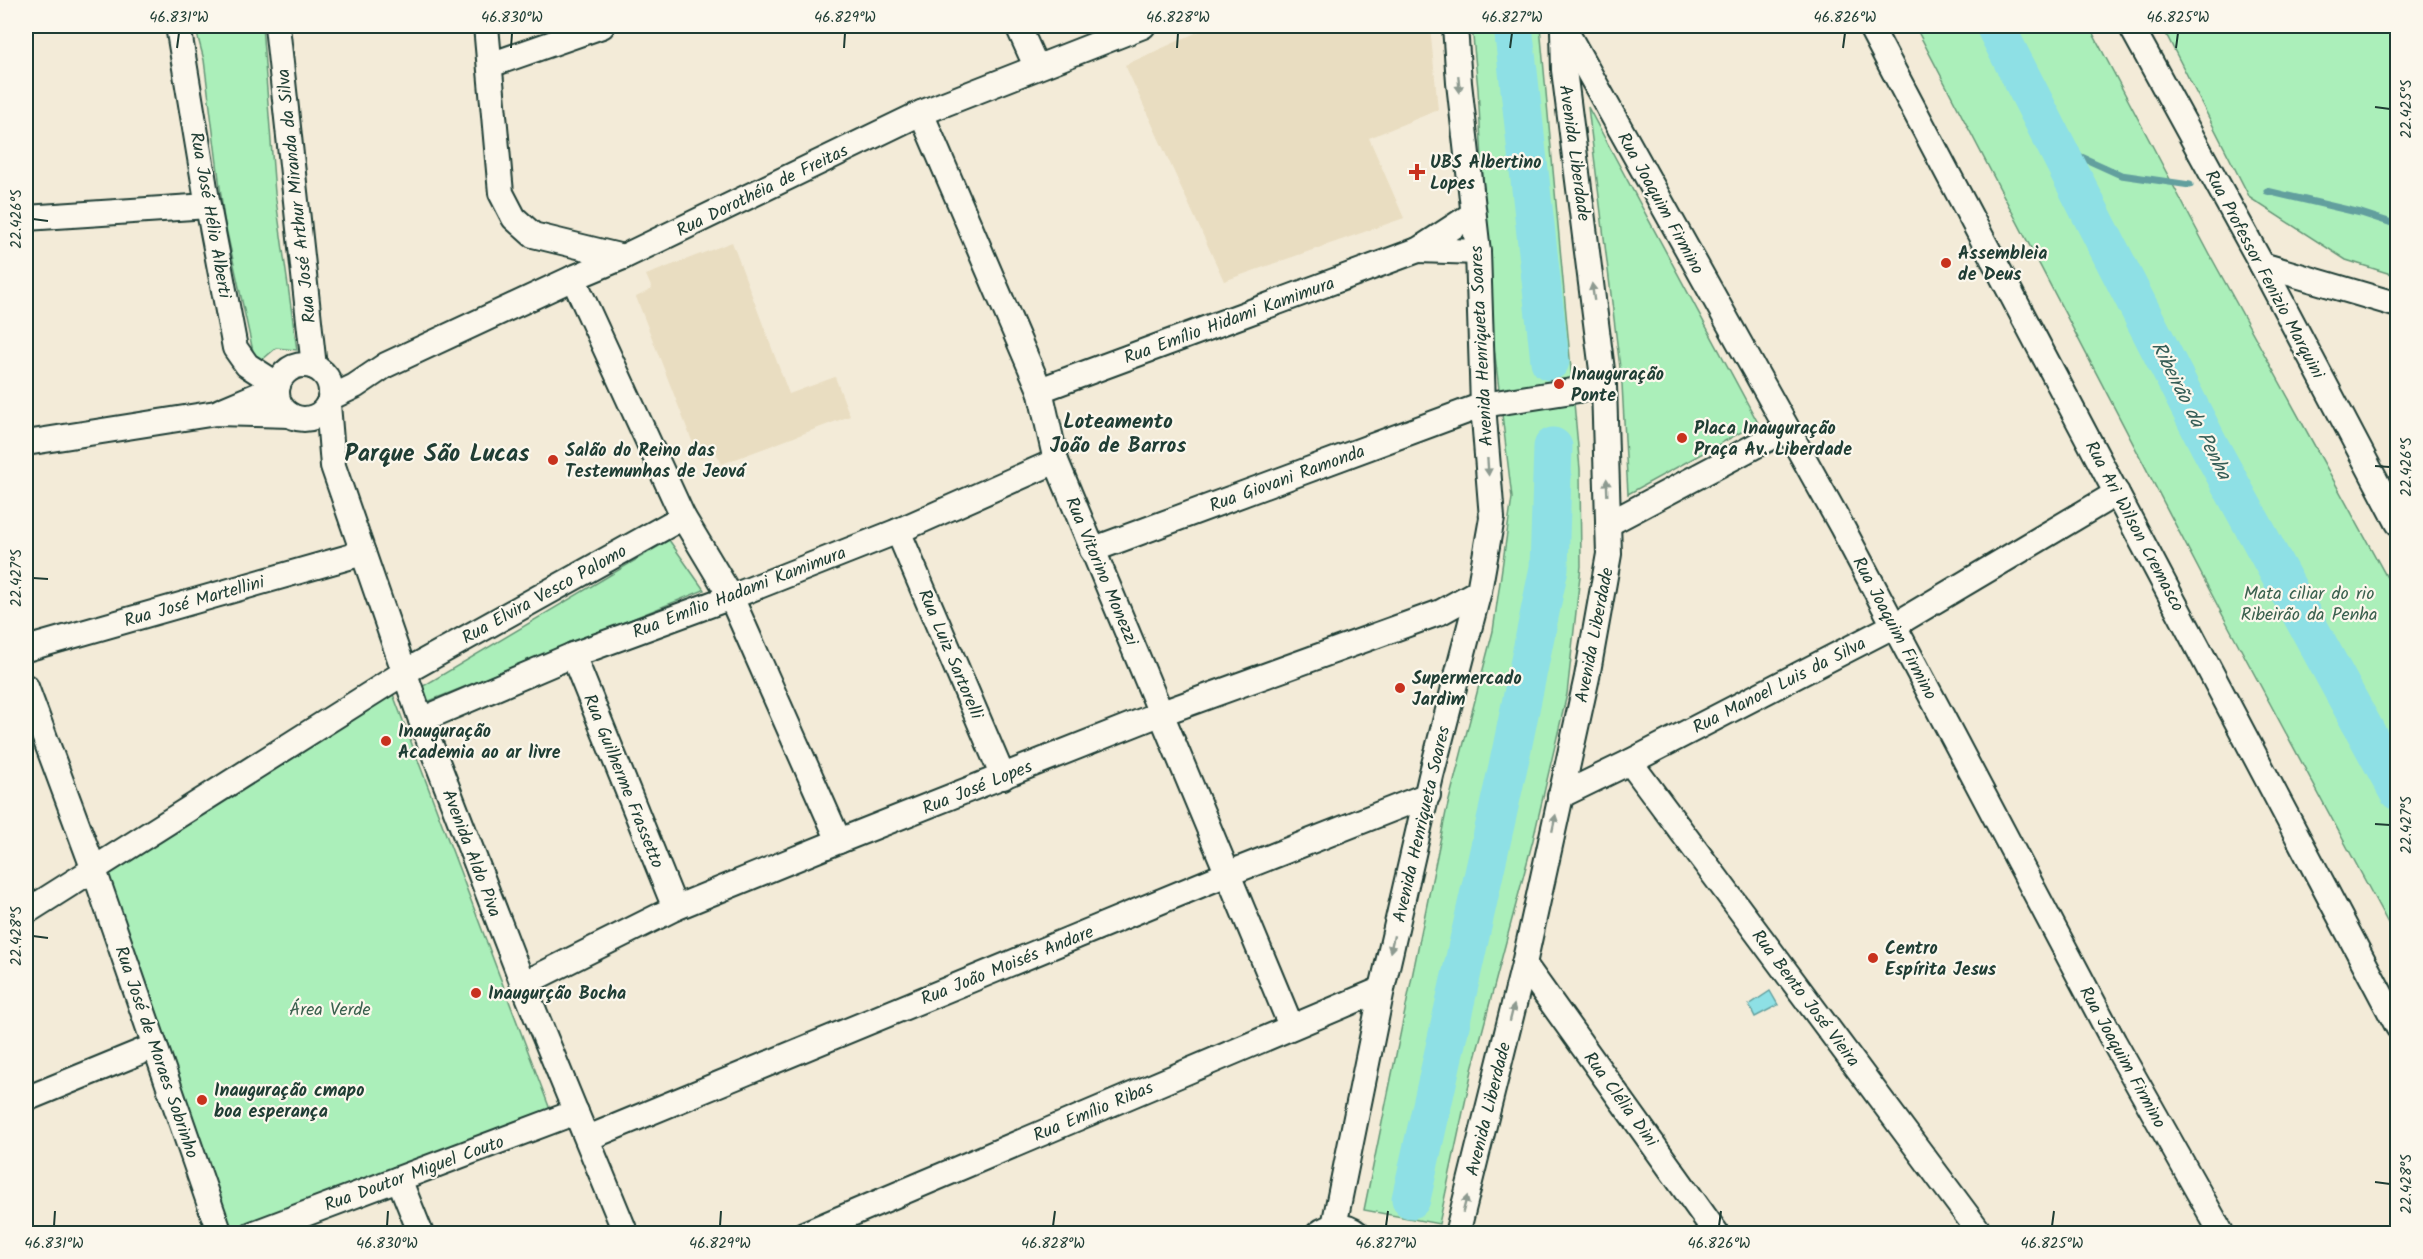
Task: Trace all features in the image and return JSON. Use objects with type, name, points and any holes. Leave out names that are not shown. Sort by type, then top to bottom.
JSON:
[{"type":"street","name":"Rua José Hélio Alberti","points":[[178,26],[208,206],[235,348],[247,365],[278,386]]},
{"type":"street","name":"Rua José Arthur Miranda da Silva","points":[[277,26],[324,386]]},
{"type":"street","points":[[486,26],[501,193],[514,218],[533,235],[623,257]]},
{"type":"street","points":[[490,65],[602,26]]},
{"type":"street","points":[[1018,26],[1036,66]]},
{"type":"street","name":"Rua Dorothéia de Freitas","points":[[324,386],[356,386],[386,365],[623,257],[921,114],[1036,66],[1143,26]]},
{"type":"street","name":"Avenida Henriqueta Soares","points":[[1326,1230],[1428,795],[1479,591],[1491,518],[1483,405],[1478,252],[1455,26]]},
{"type":"street","name":"Avenida Liberdade","points":[[1457,1233],[1524,964],[1587,677],[1609,554],[1604,386],[1564,70],[1562,26]]},
{"type":"street","name":"Rua Joaquim Firmino","points":[[1562,26],[1842,527],[2114,1042],[2222,1233]]},
{"type":"street","name":"Rua Ari Wilson Cremasco","points":[[1870,26],[2397,1028]]},
{"type":"street","name":"Rua Professor Fenizio Marquini","points":[[2131,26],[2262,265],[2397,524]]},
{"type":"street","name":"Rua Vitorino Monezzi","points":[[921,114],[1040,390],[1056,461],[1290,1026]]},
{"type":"street","points":[[26,218],[208,206]]},
{"type":"street","name":"Rua Emílio Hidami Kamimura","points":[[1040,390],[1418,250],[1473,214]]},
{"type":"street","name":"Rua Emílio Hidami Kamimura","points":[[1418,250],[1478,252]]},
{"type":"street","points":[[2262,265],[2397,305]]},
{"type":"street","points":[[573,278],[683,517],[731,597],[839,841]]},
{"type":"street","points":[[26,443],[216,413],[294,417],[316,416],[324,386],[296,366],[287,371],[278,386],[279,403],[294,417]]},
{"type":"street","points":[[216,413],[278,386]]},
{"type":"street","name":"Avenida Aldo Piva","points":[[324,386],[333,466],[421,720],[523,984],[626,1233]]},
{"type":"street","name":"Rua Giovani Ramonda","points":[[1092,550],[1483,405],[1604,386]]},
{"type":"street","name":"Avenida Aldo Piva","points":[[294,417],[333,466]]},
{"type":"street","points":[[1608,524],[1787,429]]},
{"type":"street","name":"Rua Emílio Hadami Kamimura","points":[[421,720],[573,655],[731,597],[898,531],[1056,461]]},
{"type":"street","name":"Rua Manoel Luis da Silva","points":[[1560,796],[1893,626],[2117,493]]},
{"type":"street","name":"Rua Elvira Vesco Palomo","points":[[26,912],[405,672],[683,517]]},
{"type":"street","name":"Rua Luiz Sartorelli","points":[[898,531],[1003,777]]},
{"type":"street","name":"Rua José Martellini","points":[[26,649],[363,553]]},
{"type":"street","name":"Rua José Lopes","points":[[523,984],[675,908],[1162,713],[1441,612],[1479,591]]},
{"type":"street","points":[[1441,612],[1469,630]]},
{"type":"street","name":"Rua Guilherme Frassetto","points":[[573,655],[675,908]]},
{"type":"street","name":"Rua José de Moraes Sobrinho","points":[[26,687],[94,870],[220,1233]]},
{"type":"street","name":"Rua Bento José Vieira","points":[[1630,762],[1981,1233]]},
{"type":"street","name":"Rua João Moisés Andare","points":[[588,1138],[1227,874],[1428,795]]},
{"type":"street","name":"Rua Clélia Dini","points":[[1524,964],[1718,1233]]},
{"type":"street","name":"Rua Emílio Ribas","points":[[804,1233],[1382,989]]},
{"type":"street","points":[[26,1099],[155,1046]]},
{"type":"street","name":"Rua Doutor Miguel Couto","points":[[252,1233],[576,1113]]},
{"type":"street","points":[[399,1179],[421,1233]]},
{"type":"street","points":[[1326,1230],[1344,1227],[1358,1233]]},
{"type":"shaded area","points":[[1211,26],[1430,26],[1438,110],[1369,138],[1404,218],[1224,281],[1125,65]]},
{"type":"shaded area","points":[[732,242],[789,394],[835,377],[850,416],[722,464],[716,453],[699,459],[636,297],[652,289],[646,275]]},
{"type":"green space","points":[[195,26],[262,26],[275,193],[297,350],[276,348],[256,365],[224,219],[204,60]]},
{"type":"green space","points":[[1472,26],[1540,26],[1580,469],[1581,566],[1567,694],[1533,840],[1472,1070],[1439,1224],[1364,1210],[1446,812],[1493,631],[1512,498],[1491,322],[1478,89]]},
{"type":"green space","name":"Mata ciliar do rio Ribeirão da Penha","points":[[1915,26],[2089,26],[2210,255],[2397,596],[2397,940],[2222,614]]},
{"type":"green space","points":[[2162,26],[2397,26],[2397,276],[2346,260],[2250,198]]},
{"type":"green space","points":[[1588,107],[1758,423],[1628,494],[1622,384]]},
{"type":"green space","points":[[669,540],[704,590],[422,704],[415,691]]},
{"type":"green space","name":"Área Verde","points":[[388,681],[551,1112],[227,1233],[104,874]]},
{"type":"water","points":[[1770,991],[1778,1005],[1755,1017],[1749,1005]]},
{"type":"waterway","points":[[1513,26],[1550,361]]},
{"type":"waterway","name":"Ribeirão da Penha","points":[[1995,26],[2209,445],[2398,791]]},
{"type":"waterway","points":[[2057,146],[2121,175],[2190,185]]},
{"type":"waterway","points":[[2267,191],[2361,213],[2398,225]]},
{"type":"waterway","points":[[1411,1199],[1511,753],[1549,568],[1553,447]]},
{"type":"place","name":"UBS Albertino Lopes","points":[[1417,172]]},
{"type":"place","name":"Assembleia de Deus","points":[[1946,263]]},
{"type":"place","name":"Inauguração Ponte","points":[[1559,384]]},
{"type":"place","name":"Placa Inauguração Praça Av. Liberdade","points":[[1682,438]]},
{"type":"place","name":"Salão do Reino das Testemunhas de Jeová","points":[[553,460]]},
{"type":"place","name":"Supermercado Jardim","points":[[1400,688]]},
{"type":"place","name":"Inauguração Academia ao ar livre","points":[[386,741]]},
{"type":"place","name":"Centro Espírita Jesus","points":[[1873,958]]},
{"type":"place","name":"Inaugurção Bocha","points":[[476,993]]},
{"type":"place","name":"Inauguração cmapo boa esperança","points":[[202,1100]]},
{"type":"district","name":"Loteamento João de Barros","points":[[1118,433]]},
{"type":"district","name":"Parque São Lucas","points":[[437,453]]}]
